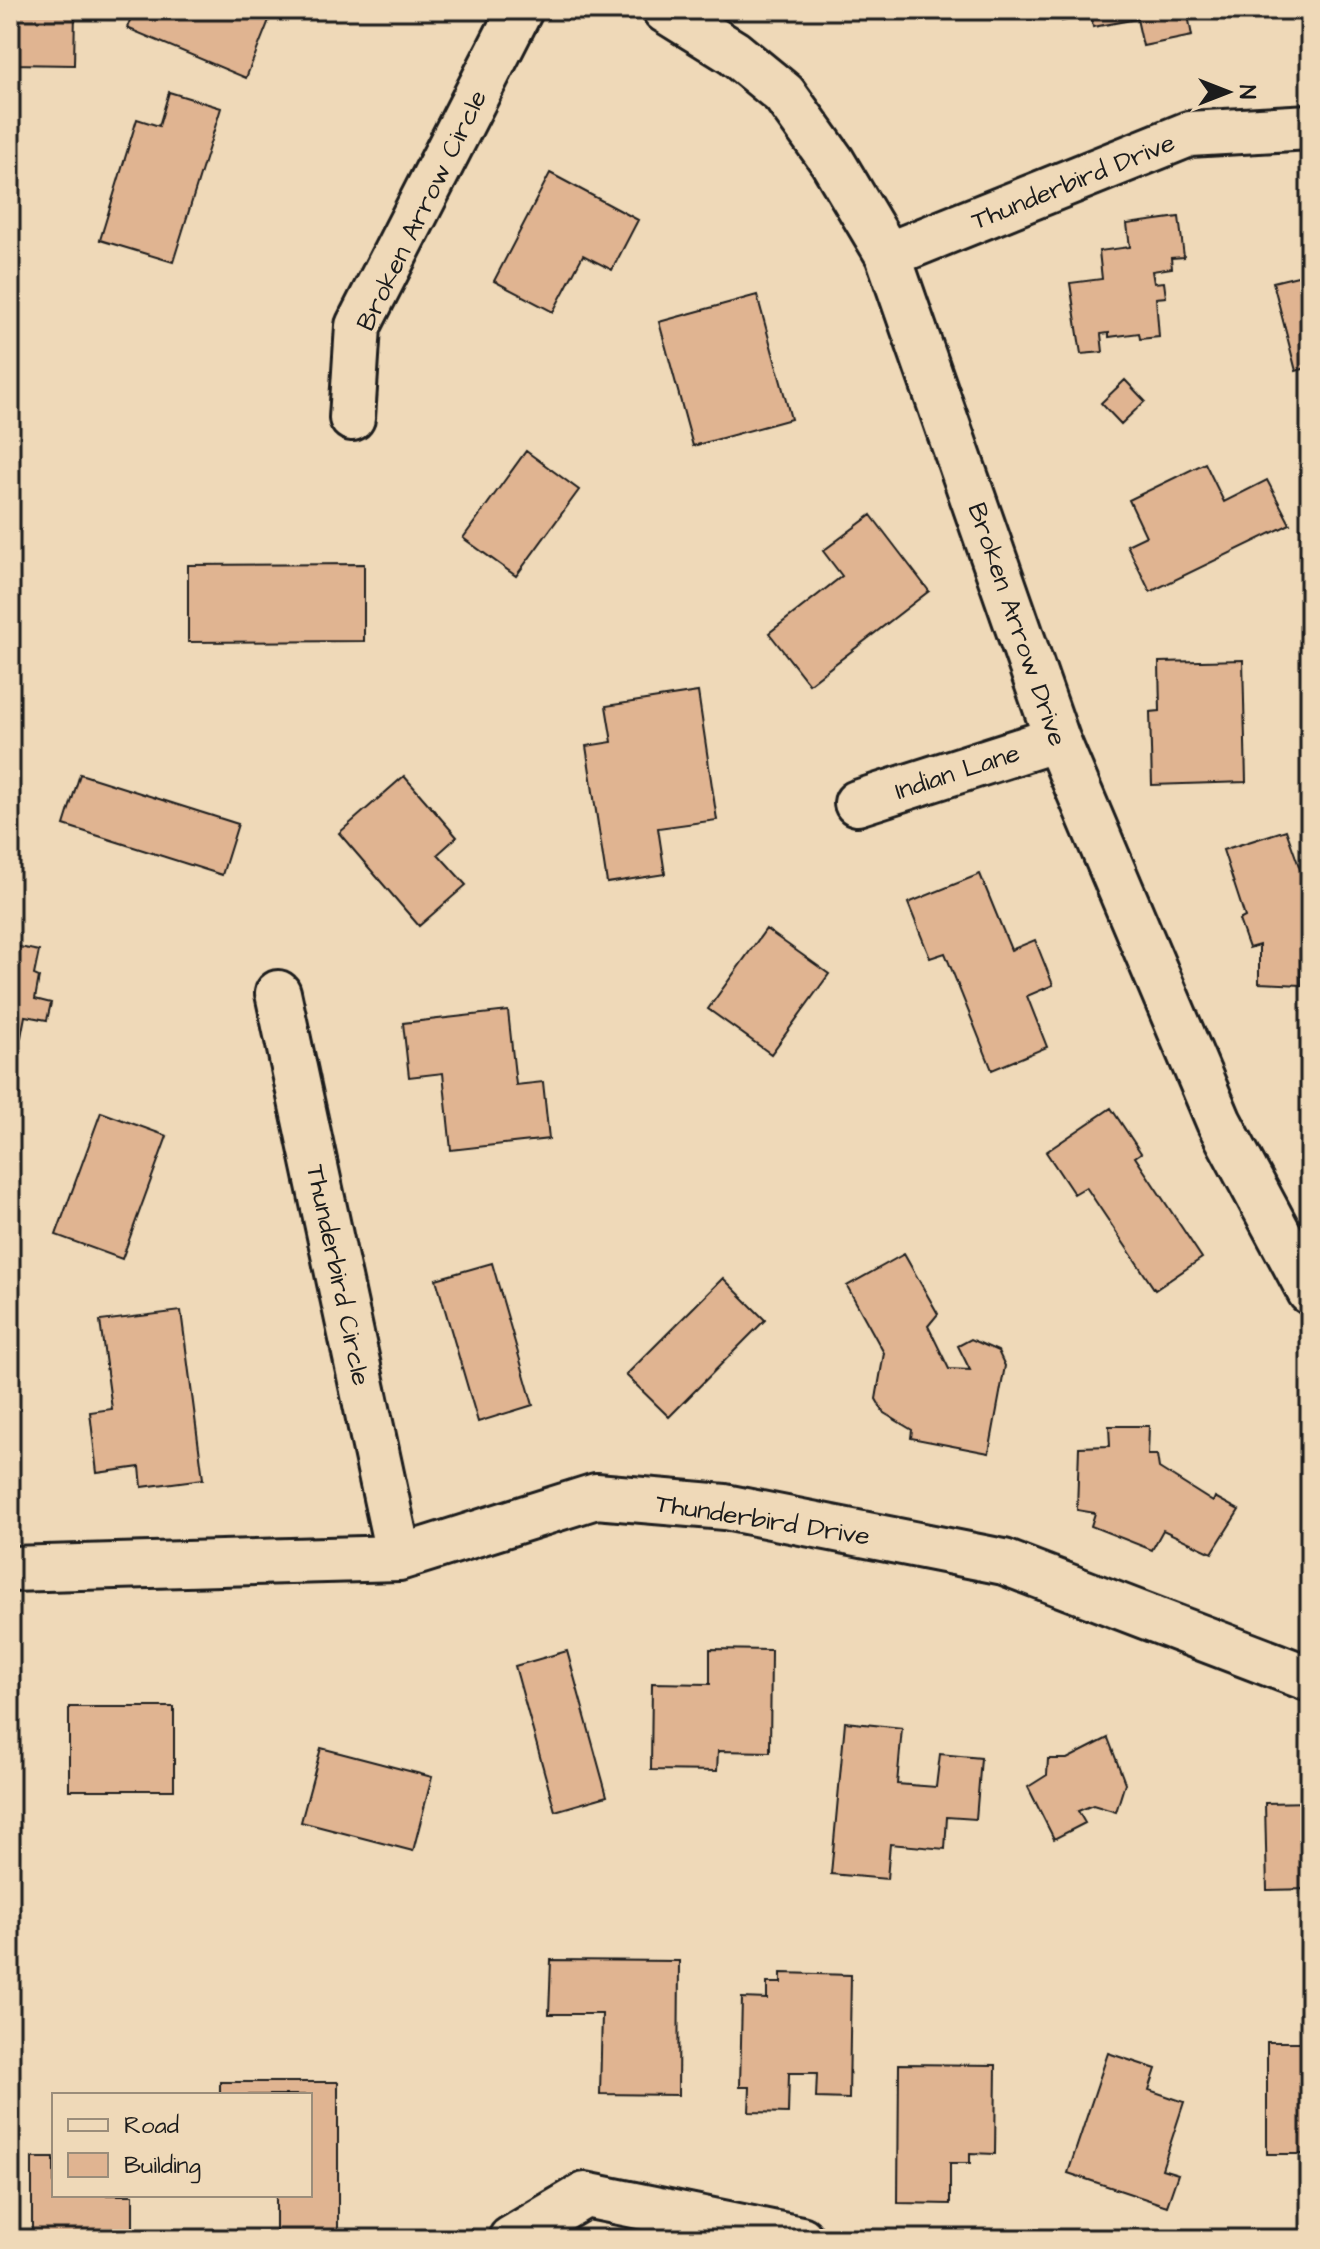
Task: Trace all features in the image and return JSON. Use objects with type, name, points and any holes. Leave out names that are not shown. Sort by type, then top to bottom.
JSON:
[{"type":"street","name":"Broken Arrow Circle","points":[[352,418],[358,326],[520,10]]},
{"type":"street","name":"Broken Arrow Drive","points":[[665,10],[734,53],[784,94],[832,161],[888,255],[1057,739],[1219,1122],[1310,1292]]},
{"type":"street","name":"Thunderbird Drive","points":[[888,255],[1189,134],[1310,127]]},
{"type":"street","name":"Indian Lane","points":[[857,803],[1057,739]]},
{"type":"street","name":"Thunderbird Circle","points":[[278,993],[399,1558]]},
{"type":"street","name":"Thunderbird Drive","points":[[10,1569],[399,1558],[596,1496],[725,1507],[1004,1562],[1310,1679]]},
{"type":"street","points":[[511,2239],[585,2195],[801,2239]]},
{"type":"building","points":[[10,10],[75,10],[74,65],[10,64]]},
{"type":"building","points":[[134,10],[182,10],[190,13],[192,10],[273,10],[246,78],[127,28]]},
{"type":"building","points":[[1060,10],[1187,10],[1192,36],[1143,46],[1137,19],[1093,27],[1091,15],[1062,21]]},
{"type":"building","points":[[169,92],[221,108],[173,262],[100,240],[137,119],[159,126]]},
{"type":"building","points":[[550,173],[638,220],[612,270],[583,255],[553,312],[494,281]]},
{"type":"building","points":[[1179,217],[1184,257],[1171,258],[1172,268],[1152,271],[1154,283],[1164,282],[1166,297],[1156,298],[1159,337],[1140,339],[1139,333],[1109,337],[1109,333],[1101,334],[1103,352],[1081,354],[1070,283],[1102,279],[1099,251],[1130,247],[1127,224]]},
{"type":"building","points":[[1310,273],[1310,367],[1296,371],[1273,282]]},
{"type":"building","points":[[757,295],[791,419],[693,446],[659,322]]},
{"type":"building","points":[[1125,380],[1145,401],[1121,424],[1101,403]]},
{"type":"building","points":[[526,451],[579,490],[516,576],[463,538]]},
{"type":"building","points":[[1205,463],[1224,502],[1267,480],[1290,524],[1150,592],[1127,545],[1146,536],[1129,500]]},
{"type":"building","points":[[871,515],[929,591],[809,684],[769,633],[842,576],[823,551]]},
{"type":"building","points":[[364,564],[364,641],[188,642],[188,565]]},
{"type":"building","points":[[1243,660],[1246,782],[1152,785],[1150,712],[1160,711],[1159,662]]},
{"type":"building","points":[[698,692],[717,820],[658,828],[665,874],[607,883],[586,746],[612,742],[606,706]]},
{"type":"building","points":[[80,774],[238,824],[222,875],[64,825]]},
{"type":"building","points":[[404,776],[457,837],[438,854],[466,885],[419,926],[339,833]]},
{"type":"building","points":[[1286,830],[1310,897],[1310,907],[1301,910],[1306,933],[1300,934],[1301,985],[1259,983],[1259,945],[1249,948],[1239,920],[1245,917],[1223,850]]},
{"type":"building","points":[[980,874],[1011,950],[1035,940],[1053,985],[1027,996],[1047,1047],[992,1070],[945,953],[930,958],[908,903]]},
{"type":"building","points":[[766,929],[829,974],[771,1054],[708,1009]]},
{"type":"building","points":[[10,945],[39,951],[34,975],[39,977],[35,999],[51,1003],[47,1020],[25,1016],[21,1037],[10,1035]]},
{"type":"building","points":[[508,1011],[516,1085],[543,1082],[549,1139],[451,1150],[443,1073],[409,1077],[403,1023]]},
{"type":"building","points":[[1111,1108],[1141,1153],[1135,1157],[1202,1258],[1155,1290],[1086,1187],[1074,1194],[1046,1152]]},
{"type":"building","points":[[101,1112],[167,1136],[122,1259],[56,1235]]},
{"type":"building","points":[[904,1254],[938,1314],[928,1326],[949,1369],[970,1370],[958,1346],[971,1339],[998,1351],[1005,1366],[989,1453],[911,1438],[912,1430],[884,1413],[876,1399],[884,1353],[847,1286]]},
{"type":"building","points":[[492,1263],[533,1405],[478,1422],[436,1279]]},
{"type":"building","points":[[723,1278],[765,1320],[669,1417],[626,1375]]},
{"type":"building","points":[[181,1311],[203,1479],[142,1487],[140,1467],[97,1473],[90,1412],[112,1409],[100,1321]]},
{"type":"building","points":[[1109,1426],[1149,1426],[1148,1455],[1157,1455],[1159,1468],[1213,1502],[1215,1497],[1239,1510],[1212,1553],[1163,1530],[1152,1550],[1091,1526],[1095,1513],[1077,1510],[1079,1447],[1110,1446]]},
{"type":"building","points":[[710,1649],[771,1650],[770,1752],[718,1751],[717,1771],[651,1770],[652,1683],[710,1684]]},
{"type":"building","points":[[567,1651],[607,1796],[555,1811],[515,1666]]},
{"type":"building","points":[[69,1707],[174,1707],[174,1790],[69,1790]]},
{"type":"building","points":[[845,1722],[902,1728],[897,1784],[936,1787],[940,1754],[981,1758],[976,1819],[947,1817],[945,1849],[890,1844],[887,1879],[831,1874]]},
{"type":"building","points":[[1108,1738],[1125,1783],[1116,1812],[1093,1805],[1078,1811],[1085,1823],[1054,1839],[1028,1787],[1047,1775],[1048,1759],[1067,1759]]},
{"type":"building","points":[[321,1748],[432,1777],[413,1851],[301,1822]]},
{"type":"building","points":[[1310,1802],[1310,1889],[1267,1890],[1265,1803]]},
{"type":"building","points":[[551,1960],[679,1961],[678,2095],[600,2094],[602,2014],[549,2014]]},
{"type":"building","points":[[781,1973],[851,1975],[849,2099],[816,2098],[817,2073],[789,2073],[788,2113],[749,2112],[750,2087],[740,2087],[742,1998],[767,1999],[767,1983],[781,1983]]},
{"type":"building","points":[[1267,2042],[1310,2042],[1310,2154],[1267,2154]]},
{"type":"building","points":[[1108,2053],[1156,2069],[1149,2090],[1184,2102],[1162,2169],[1178,2174],[1167,2206],[1068,2173]]},
{"type":"building","points":[[899,2064],[996,2065],[995,2154],[970,2153],[970,2163],[950,2163],[950,2204],[898,2203]]},
{"type":"building","points":[[220,2082],[338,2082],[338,2239],[276,2239],[276,2197],[312,2197],[312,2093],[220,2093]]},
{"type":"building","points":[[32,2158],[52,2158],[52,2197],[133,2197],[133,2237],[32,2237]]}]
